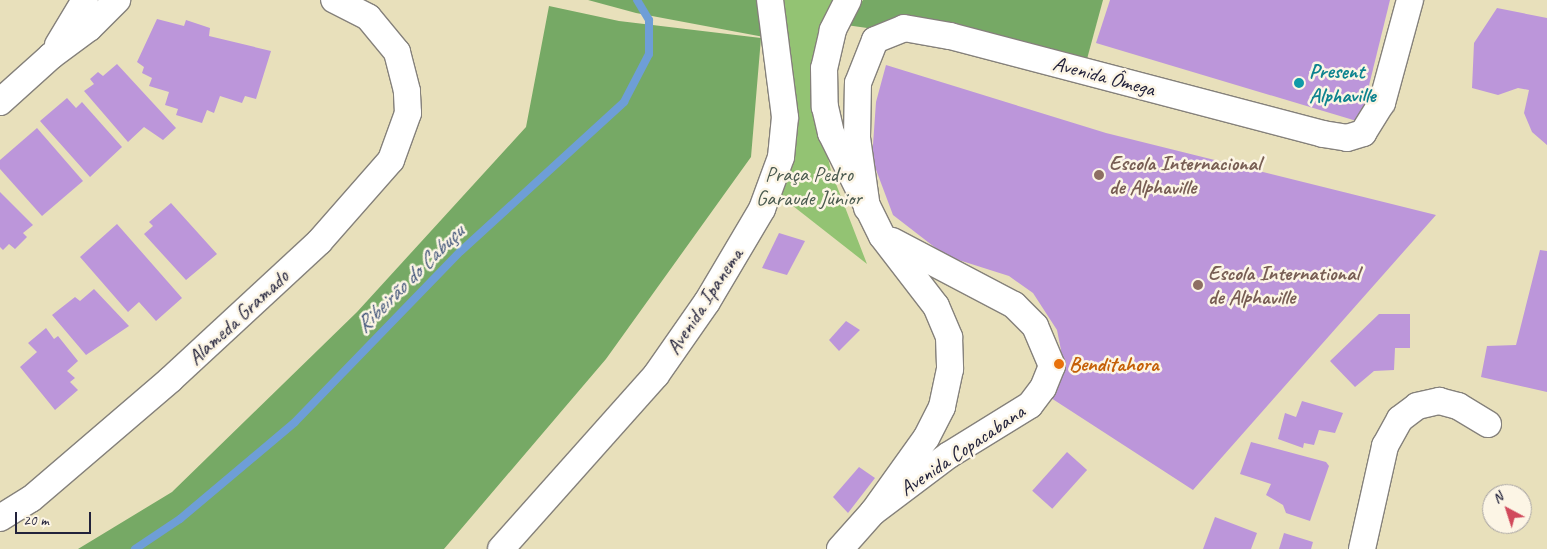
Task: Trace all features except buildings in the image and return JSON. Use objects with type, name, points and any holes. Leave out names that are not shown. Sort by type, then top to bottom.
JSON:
[{"type":"street","points":[[51,56],[85,0]]},
{"type":"street","points":[[0,102],[51,56],[89,28],[117,0]]},
{"type":"street","name":"Alameda Gramado","points":[[0,518],[31,499],[120,424],[319,242],[365,193],[391,160],[402,134],[408,113],[402,71],[397,52],[383,32],[368,17],[334,0]]},
{"type":"street","name":"Avenida Ipanema","points":[[501,549],[656,375],[707,302],[762,209],[781,157],[785,117],[770,0]]},
{"type":"street","name":"Avenida Copacabana","points":[[840,549],[873,512],[926,438],[942,406],[950,368],[949,337],[936,306],[882,236],[831,133],[825,107],[824,68],[833,30],[848,0]]},
{"type":"street","name":"Avenida Ômega","points":[[867,208],[857,138],[858,83],[875,40],[904,28],[950,36],[1322,134],[1347,138],[1363,132],[1382,103],[1410,0]]},
{"type":"street","name":"Avenida Copacabana","points":[[873,512],[949,455],[1030,405],[1043,388],[1052,366],[1035,326],[1014,305],[882,236]]},
{"type":"street","points":[[1362,549],[1385,446],[1400,419],[1417,406],[1439,401],[1458,406],[1488,424]]},
{"type":"green space","points":[[588,0],[763,0],[769,38],[636,13]]},
{"type":"green space","name":"Praça Pedro Garaude Júnior","points":[[784,0],[841,0],[821,127],[831,171],[867,264],[779,195],[797,115]]},
{"type":"green space","points":[[863,0],[1103,0],[1087,59],[846,25]]},
{"type":"green space","points":[[549,6],[619,21],[761,38],[751,157],[606,359],[444,549],[78,549],[172,492],[357,312],[526,127]]},
{"type":"waterway","name":"Ribeirão do Cabuçu","points":[[135,549],[180,519],[295,422],[461,251],[624,102],[649,54],[649,20],[637,0]]},
{"type":"place","name":"Present Alphaville","points":[[1299,83]]},
{"type":"place","name":"Escola Internacional de Alphaville","points":[[1099,175]]},
{"type":"place","name":"Escola International de Alphaville","points":[[1198,285]]},
{"type":"place","name":"Benditahora","points":[[1059,364]]}]
